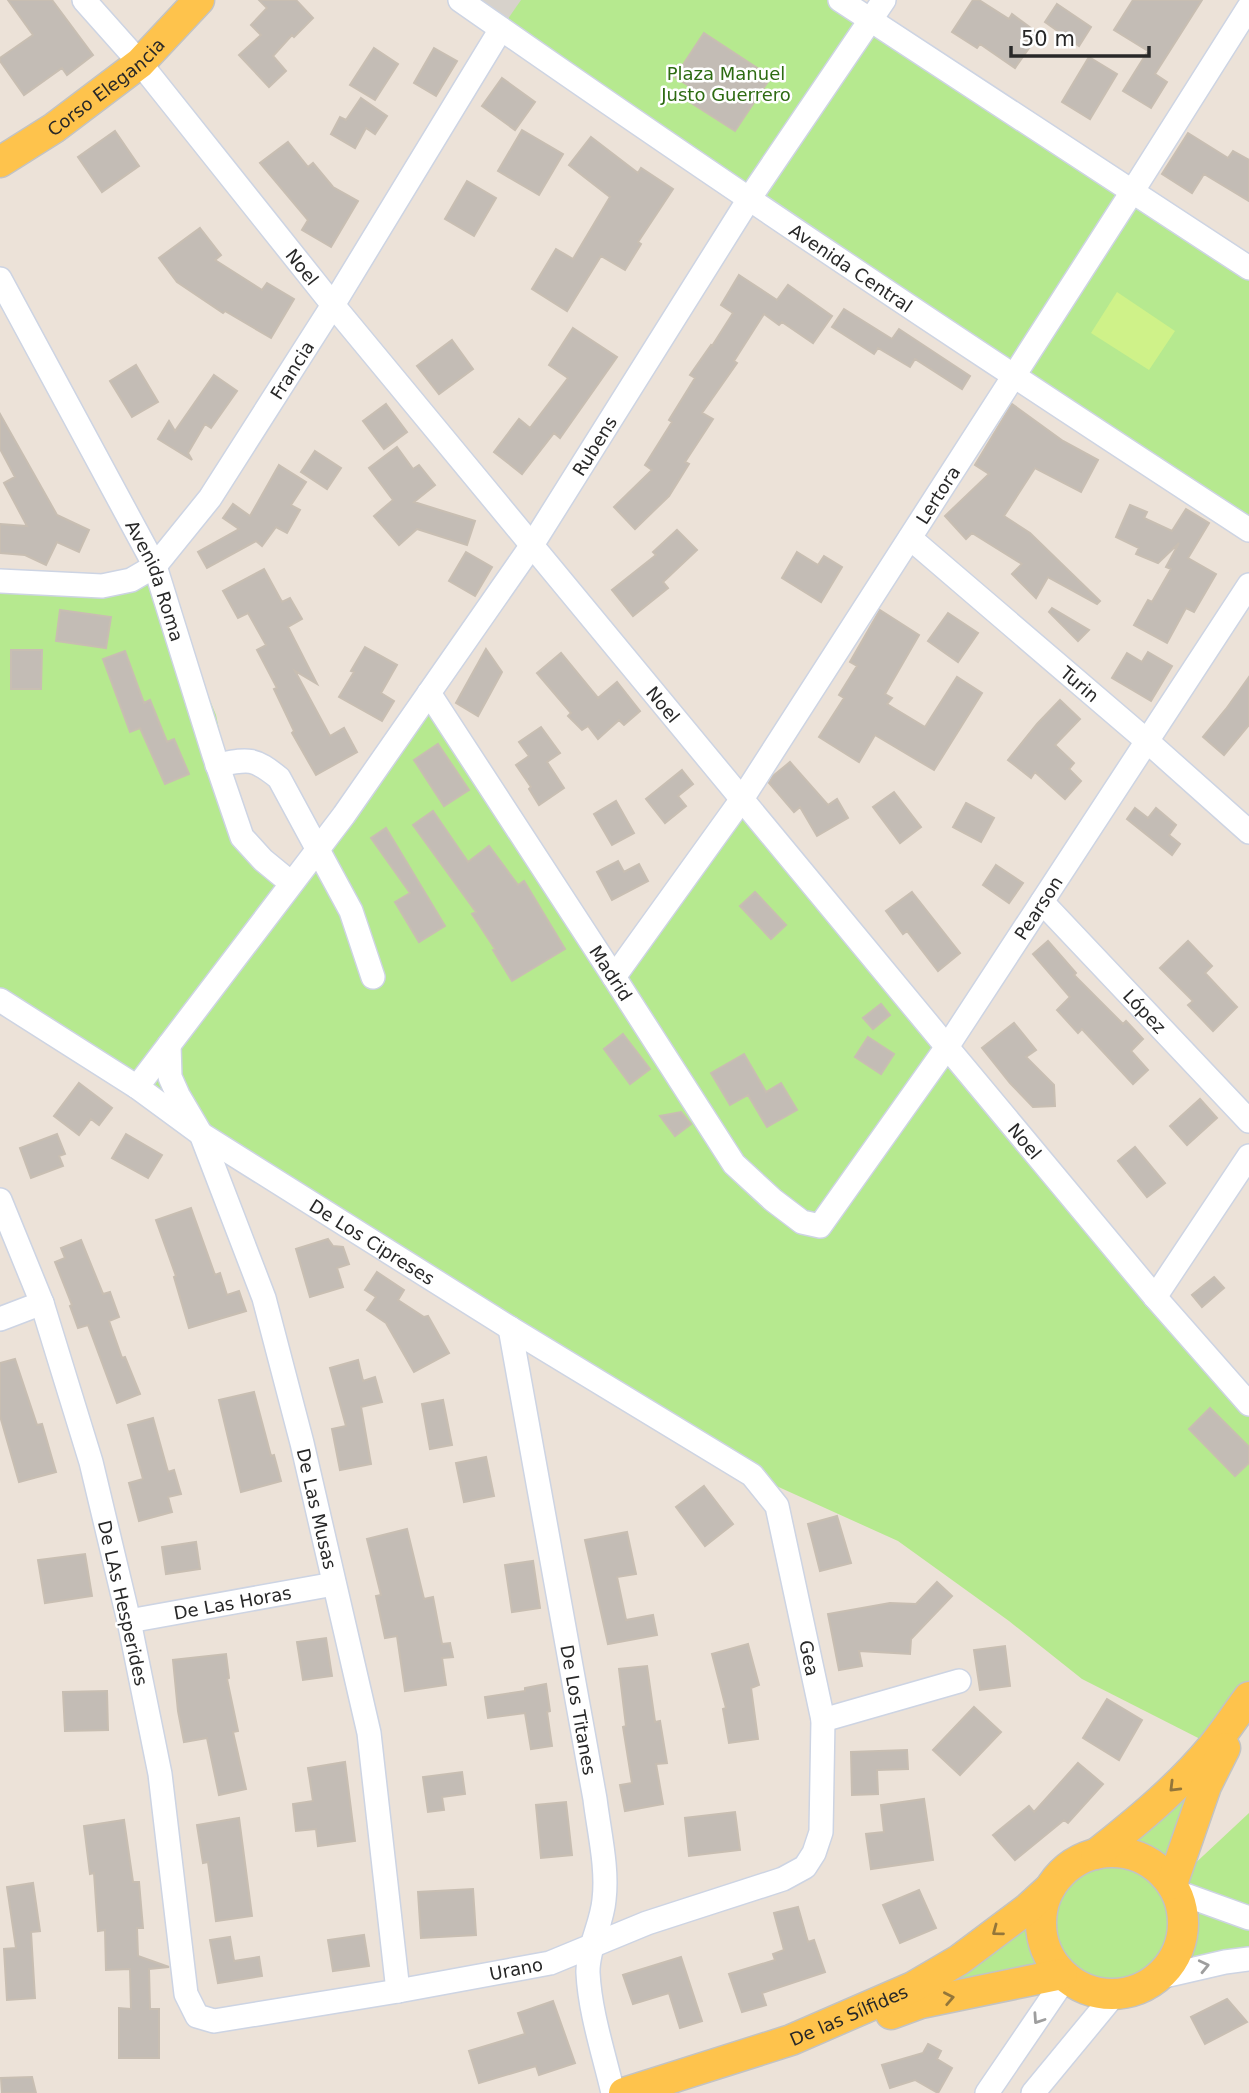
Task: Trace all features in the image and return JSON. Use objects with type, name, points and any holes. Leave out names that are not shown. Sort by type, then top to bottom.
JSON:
[{"type":"main road","name":"Corso Elegancia","points":[[0,162],[54,128],[140,63],[199,0]]},
{"type":"main road","points":[[1096,1854],[1177,1785],[1213,1746],[1249,1698]]},
{"type":"main road","points":[[1175,1888],[1206,1786],[1249,1698]]},
{"type":"main road","points":[[1117,1852],[1139,1857],[1158,1868],[1175,1888],[1184,1914],[1182,1937],[1175,1959],[1160,1977],[1146,1986],[1114,1995],[1088,1990],[1064,1975],[1052,1962],[1041,1933],[1044,1902],[1062,1872],[1077,1861],[1096,1854],[1117,1852]]},
{"type":"main road","name":"De las Sílfides","points":[[624,2093],[791,2040],[913,1987],[959,1960],[1027,1909],[1050,1888]]},
{"type":"main road","name":"De las Sílfides","points":[[677,2093],[733,2075],[921,2003],[1064,1975]]},
{"type":"street","name":"Noel","points":[[84,0],[140,63],[333,305],[947,1047],[1155,1297],[1249,1404]]},
{"type":"street","name":"Avenida Central","points":[[460,0],[749,200],[1013,377],[1249,530]]},
{"type":"street","points":[[840,0],[1249,268]]},
{"type":"street","name":"Rubens","points":[[137,1087],[344,815],[531,545],[749,200],[884,0]]},
{"type":"street","name":"Lertora","points":[[614,977],[742,799],[1245,21]]},
{"type":"street","name":"Francia","points":[[0,581],[102,586],[131,580],[155,566],[209,498],[333,305],[501,29]]},
{"type":"street","name":"Avenida Roma","points":[[0,279],[155,566],[242,837],[263,860],[291,883]]},
{"type":"street","name":"Turin","points":[[910,538],[1249,832]]},
{"type":"street","name":"Pearson","points":[[820,1226],[947,1047],[1249,585]]},
{"type":"street","name":"Madrid","points":[[429,693],[734,1164],[802,1222],[820,1226]]},
{"type":"street","points":[[217,765],[246,759],[262,765],[279,778],[351,911],[373,977]]},
{"type":"street","name":"López","points":[[1042,902],[1249,1121]]},
{"type":"street","name":"De Los Cipreses","points":[[0,1000],[137,1087],[201,1134],[510,1328],[752,1475]]},
{"type":"street","name":"De Las Musas","points":[[169,1045],[170,1077],[201,1134],[264,1298],[302,1443],[369,1733],[398,1992]]},
{"type":"street","points":[[1155,1297],[1249,1156]]},
{"type":"street","name":"De LAs Hesperides","points":[[0,1200],[42,1303],[91,1462],[129,1621],[160,1774],[186,1994],[197,2016]]},
{"type":"street","points":[[0,1319],[42,1303]]},
{"type":"street","name":"De Los Titanes","points":[[510,1328],[595,1799],[605,1896],[587,1969],[589,1991],[613,2093]]},
{"type":"street","name":"Gea","points":[[752,1475],[777,1506],[823,1720],[821,1832],[814,1853]]},
{"type":"street","name":"De Las Horas","points":[[129,1621],[334,1584]]},
{"type":"street","points":[[823,1720],[959,1681]]},
{"type":"street","name":"Urano","points":[[197,2016],[214,2021],[398,1992],[550,1963],[647,1923],[783,1879],[805,1867],[814,1853]]},
{"type":"street","points":[[1175,1888],[1249,1918]]},
{"type":"street","points":[[1160,1977],[1249,1959]]},
{"type":"street","points":[[988,2093],[1064,1975]]},
{"type":"street","points":[[1033,2093],[1114,1995]]},
{"type":"green space","name":"Plaza Manuel Justo Guerrero","points":[[458,0],[840,0],[1249,268],[1249,529]]},
{"type":"green space","points":[[1117,292],[1175,331],[1149,370],[1091,333]]},
{"type":"green space","points":[[155,566],[216,715],[242,837],[290,883],[429,693],[614,976],[742,799],[1249,1400],[1249,1697],[1174,1883],[1249,1813],[1249,1959],[1160,1977],[1135,1992],[1122,1994],[1097,1991],[1061,1969],[1062,1974],[867,2023],[1027,1909],[1042,1932],[1053,1894],[1065,1877],[1096,1854],[1212,1745],[1082,1679],[1009,1621],[898,1541],[752,1475],[0,1003],[0,581],[102,586]]},
{"type":"shaded area","points":[[460,0],[521,0],[501,29]]},
{"type":"building","points":[[8,0],[52,0],[93,55],[67,75],[62,68],[24,95],[0,58],[33,35]]},
{"type":"building","points":[[259,0],[296,0],[313,18],[294,37],[292,35],[273,56],[286,71],[269,87],[239,55],[261,35],[251,25],[267,8]]},
{"type":"building","points":[[973,0],[979,0],[1009,19],[1012,14],[1039,34],[1015,68],[980,44],[977,48],[952,32]]},
{"type":"building","points":[[1133,0],[1202,0],[1155,74],[1167,82],[1151,108],[1123,91],[1148,51],[1114,30]]},
{"type":"building","points":[[1057,4],[1091,27],[1079,46],[1045,22]]},
{"type":"building","points":[[704,33],[771,77],[735,131],[685,99],[692,88],[675,77]]},
{"type":"building","points":[[374,48],[398,64],[375,100],[350,85]]},
{"type":"building","points":[[434,48],[457,61],[436,96],[414,83]]},
{"type":"building","points":[[1089,57],[1117,74],[1090,119],[1062,102]]},
{"type":"building","points":[[502,78],[535,102],[515,130],[482,106]]},
{"type":"building","points":[[361,98],[387,116],[375,134],[366,128],[355,148],[331,134],[340,117],[346,120]]},
{"type":"building","points":[[522,130],[563,154],[539,195],[498,171]]},
{"type":"building","points":[[115,131],[139,166],[102,192],[78,157]]},
{"type":"building","points":[[1188,133],[1228,158],[1233,151],[1249,160],[1249,201],[1204,174],[1192,193],[1162,174]]},
{"type":"building","points":[[591,137],[638,173],[641,168],[673,189],[638,242],[641,244],[625,270],[601,256],[567,311],[532,289],[556,249],[573,259],[610,197],[569,165]]},
{"type":"building","points":[[288,142],[308,167],[313,163],[333,187],[358,201],[331,247],[302,230],[308,220],[260,163]]},
{"type":"building","points":[[467,181],[496,198],[474,236],[445,219]]},
{"type":"building","points":[[200,228],[221,255],[215,260],[262,290],[267,283],[294,299],[271,338],[225,311],[223,313],[177,282],[159,258]]},
{"type":"building","points":[[739,275],[777,300],[788,285],[832,316],[813,343],[782,322],[779,325],[764,314],[734,361],[737,363],[702,413],[713,419],[685,462],[689,464],[669,496],[635,529],[614,507],[652,470],[645,465],[695,378],[690,375],[733,313],[721,305]]},
{"type":"building","points":[[844,309],[892,339],[899,329],[970,376],[962,389],[915,359],[910,367],[878,348],[874,354],[832,327]]},
{"type":"building","points":[[573,328],[617,357],[560,438],[554,433],[522,474],[494,452],[519,419],[530,428],[568,378],[549,365]]},
{"type":"building","points":[[452,340],[473,369],[439,394],[417,366]]},
{"type":"building","points":[[136,365],[158,402],[132,417],[110,381]]},
{"type":"building","points":[[214,375],[237,391],[211,428],[205,424],[188,453],[192,460],[158,439],[169,421],[175,431]]},
{"type":"building","points":[[386,404],[407,432],[384,449],[363,421]]},
{"type":"building","points":[[1012,404],[1063,441],[1098,460],[1081,492],[1035,468],[1004,516],[1030,533],[1100,601],[1097,604],[1048,577],[1036,598],[1012,574],[1022,564],[972,533],[966,539],[945,516],[989,474],[975,465]]},
{"type":"building","points":[[0,414],[57,515],[89,530],[79,552],[57,542],[46,565],[25,555],[0,553],[0,524],[27,526],[4,483],[15,477],[0,449]]},
{"type":"building","points":[[397,447],[413,469],[419,465],[435,485],[414,502],[475,521],[467,545],[417,529],[399,545],[374,516],[393,500],[369,468]]},
{"type":"building","points":[[315,451],[341,468],[327,489],[301,472]]},
{"type":"building","points":[[279,465],[306,482],[291,505],[300,510],[287,533],[276,527],[262,546],[256,541],[207,568],[198,552],[239,529],[223,518],[233,504],[250,516]]},
{"type":"building","points":[[1130,505],[1147,512],[1144,518],[1172,531],[1186,509],[1209,523],[1188,558],[1216,574],[1194,612],[1186,608],[1167,643],[1134,625],[1148,600],[1152,602],[1171,569],[1166,567],[1179,543],[1158,563],[1136,554],[1139,548],[1116,537]]},
{"type":"building","points":[[677,530],[697,550],[663,582],[668,588],[633,616],[612,590],[656,555],[653,552]]},
{"type":"building","points":[[466,552],[492,567],[475,596],[449,581]]},
{"type":"building","points":[[797,552],[818,565],[824,556],[842,567],[821,602],[782,578]]},
{"type":"building","points":[[264,569],[282,602],[290,598],[302,619],[288,627],[317,684],[295,671],[330,736],[344,728],[357,752],[316,775],[292,733],[294,731],[274,689],[277,688],[257,650],[266,645],[248,613],[238,618],[223,591]]},
{"type":"building","points":[[1052,608],[1089,630],[1078,641],[1049,612]]},
{"type":"building","points":[[60,610],[111,617],[106,648],[56,641]]},
{"type":"building","points":[[880,610],[919,635],[885,694],[892,698],[887,704],[925,727],[957,677],[982,693],[934,770],[875,735],[859,762],[819,737],[844,698],[839,695],[857,666],[850,662]]},
{"type":"building","points":[[948,613],[978,633],[958,662],[928,641]]},
{"type":"building","points":[[365,647],[397,665],[381,693],[394,701],[382,721],[339,697]]},
{"type":"building","points":[[486,649],[502,672],[478,716],[456,703]]},
{"type":"building","points":[[11,650],[42,650],[41,689],[11,689]]},
{"type":"building","points":[[125,651],[144,703],[150,700],[167,742],[174,739],[189,774],[165,784],[140,728],[130,732],[103,659]]},
{"type":"building","points":[[1148,652],[1172,666],[1151,701],[1112,678],[1127,653],[1142,662]]},
{"type":"building","points":[[561,653],[598,698],[617,682],[640,711],[624,725],[619,720],[598,739],[588,726],[582,730],[568,716],[571,713],[537,673]]},
{"type":"building","points":[[1249,677],[1249,725],[1224,755],[1203,737]]},
{"type":"building","points":[[1060,700],[1080,719],[1055,745],[1074,763],[1069,769],[1081,781],[1065,799],[1035,772],[1031,778],[1008,760]]},
{"type":"building","points":[[541,727],[560,753],[547,762],[564,788],[539,805],[516,765],[529,756],[519,742]]},
{"type":"building","points":[[438,744],[469,790],[444,806],[414,760]]},
{"type":"building","points":[[790,762],[828,805],[837,799],[848,818],[817,836],[800,807],[794,812],[769,783],[773,776]]},
{"type":"building","points":[[682,770],[693,784],[678,796],[686,806],[665,823],[646,799]]},
{"type":"building","points":[[894,792],[921,827],[900,843],[873,807]]},
{"type":"building","points":[[616,801],[634,833],[612,845],[594,814]]},
{"type":"building","points":[[966,803],[994,818],[981,842],[953,827]]},
{"type":"building","points":[[1135,808],[1148,818],[1156,808],[1176,825],[1169,835],[1180,844],[1172,855],[1127,819]]},
{"type":"building","points":[[433,811],[468,862],[489,846],[518,885],[524,881],[565,949],[512,981],[472,914],[476,912],[413,825]]},
{"type":"building","points":[[386,828],[445,926],[419,942],[395,902],[410,893],[371,838]]},
{"type":"building","points":[[618,861],[624,872],[639,864],[648,881],[612,900],[597,872]]},
{"type":"building","points":[[996,865],[1023,883],[1009,903],[983,885]]},
{"type":"building","points":[[755,892],[786,925],[771,939],[740,906]]},
{"type":"building","points":[[912,892],[960,953],[938,971],[907,931],[903,934],[886,911]]},
{"type":"building","points":[[1048,941],[1076,973],[1074,975],[1123,1024],[1126,1021],[1143,1039],[1131,1051],[1148,1070],[1133,1084],[1082,1029],[1078,1033],[1057,1010],[1070,997],[1033,954]]},
{"type":"building","points":[[1188,941],[1212,966],[1205,973],[1237,1007],[1213,1031],[1188,1005],[1193,1001],[1160,968]]},
{"type":"building","points":[[881,1004],[890,1015],[873,1029],[863,1018]]},
{"type":"building","points":[[1014,1023],[1036,1050],[1026,1057],[1054,1085],[1055,1106],[1033,1107],[982,1048]]},
{"type":"building","points":[[623,1034],[650,1069],[630,1084],[604,1049]]},
{"type":"building","points":[[868,1037],[894,1054],[881,1074],[855,1057]]},
{"type":"building","points":[[744,1054],[766,1092],[781,1083],[797,1110],[767,1127],[748,1095],[730,1105],[711,1073]]},
{"type":"building","points":[[79,1083],[112,1108],[99,1125],[91,1119],[79,1135],[54,1116]]},
{"type":"building","points":[[1200,1099],[1217,1118],[1187,1145],[1170,1126]]},
{"type":"building","points":[[681,1112],[691,1124],[675,1136],[660,1116]]},
{"type":"building","points":[[57,1134],[65,1154],[59,1156],[63,1166],[31,1178],[20,1148]]},
{"type":"building","points":[[126,1134],[162,1155],[148,1178],[112,1158]]},
{"type":"building","points":[[1135,1147],[1165,1183],[1147,1197],[1118,1161]]},
{"type":"building","points":[[191,1208],[215,1275],[220,1273],[227,1295],[239,1291],[246,1311],[189,1328],[174,1277],[176,1276],[156,1220]]},
{"type":"building","points":[[328,1239],[333,1246],[343,1247],[349,1264],[337,1268],[343,1287],[310,1297],[296,1249]]},
{"type":"building","points":[[81,1240],[103,1294],[110,1292],[119,1317],[109,1321],[122,1358],[125,1357],[140,1394],[117,1403],[88,1325],[78,1328],[55,1262],[65,1258],[61,1248]]},
{"type":"building","points":[[377,1272],[404,1290],[398,1300],[424,1317],[428,1316],[449,1353],[414,1372],[386,1323],[367,1310],[376,1297],[365,1290]]},
{"type":"building","points":[[1214,1277],[1224,1288],[1202,1307],[1192,1295]]},
{"type":"building","points":[[15,1359],[37,1425],[42,1424],[56,1472],[19,1482],[0,1416],[0,1363]]},
{"type":"building","points":[[358,1360],[363,1381],[375,1377],[382,1402],[361,1407],[371,1464],[340,1470],[332,1429],[346,1426],[330,1368]]},
{"type":"building","points":[[254,1392],[271,1456],[274,1455],[281,1481],[241,1492],[219,1400]]},
{"type":"building","points":[[443,1400],[452,1445],[430,1449],[422,1404]]},
{"type":"building","points":[[1210,1408],[1249,1447],[1249,1463],[1235,1476],[1189,1429]]},
{"type":"building","points":[[153,1418],[168,1472],[174,1470],[181,1494],[168,1497],[172,1512],[139,1521],[129,1483],[143,1479],[128,1425]]},
{"type":"building","points":[[486,1457],[494,1496],[464,1502],[456,1463]]},
{"type":"building","points":[[704,1486],[733,1524],[705,1546],[676,1507]]},
{"type":"building","points":[[837,1516],[851,1563],[820,1571],[808,1524]]},
{"type":"building","points":[[407,1529],[424,1599],[433,1597],[442,1644],[450,1643],[453,1657],[442,1658],[446,1685],[405,1691],[397,1636],[385,1638],[376,1596],[381,1595],[367,1539]]},
{"type":"building","points":[[627,1532],[636,1574],[617,1577],[626,1620],[653,1615],[657,1635],[608,1644],[585,1540]]},
{"type":"building","points":[[196,1542],[200,1569],[166,1574],[162,1547]]},
{"type":"building","points":[[85,1554],[92,1596],[45,1603],[38,1560]]},
{"type":"building","points":[[533,1561],[540,1608],[512,1612],[505,1565]]},
{"type":"building","points":[[937,1582],[952,1596],[911,1639],[910,1654],[859,1651],[862,1666],[839,1670],[828,1614],[890,1603],[916,1604]]},
{"type":"building","points":[[326,1638],[332,1676],[303,1680],[297,1642]]},
{"type":"building","points":[[748,1644],[759,1685],[751,1688],[758,1739],[729,1743],[723,1709],[726,1708],[712,1654]]},
{"type":"building","points":[[1005,1646],[1010,1686],[980,1690],[974,1650]]},
{"type":"building","points":[[226,1654],[227,1679],[238,1731],[233,1732],[246,1789],[219,1795],[207,1738],[184,1742],[173,1660]]},
{"type":"building","points":[[647,1666],[655,1722],[660,1721],[667,1763],[656,1764],[663,1804],[625,1811],[620,1785],[632,1783],[623,1727],[626,1726],[619,1669]]},
{"type":"building","points":[[546,1684],[552,1746],[531,1749],[525,1713],[488,1718],[485,1697],[525,1691],[525,1688]]},
{"type":"building","points":[[107,1691],[108,1730],[65,1731],[63,1692]]},
{"type":"building","points":[[1107,1699],[1142,1720],[1119,1760],[1083,1738]]},
{"type":"building","points":[[974,1707],[1001,1732],[960,1775],[933,1750]]},
{"type":"building","points":[[907,1750],[908,1769],[877,1770],[878,1794],[852,1795],[851,1752]]},
{"type":"building","points":[[345,1762],[355,1841],[318,1846],[316,1829],[296,1831],[293,1804],[313,1801],[308,1768]]},
{"type":"building","points":[[1078,1763],[1103,1784],[1068,1823],[1064,1820],[1015,1860],[993,1835],[1029,1806],[1034,1812]]},
{"type":"building","points":[[462,1772],[465,1794],[442,1797],[444,1810],[428,1812],[423,1777]]},
{"type":"building","points":[[924,1799],[933,1860],[871,1869],[866,1834],[884,1832],[881,1805]]},
{"type":"building","points":[[566,1802],[572,1855],[541,1858],[536,1805]]},
{"type":"building","points":[[735,1812],[740,1850],[689,1856],[685,1818]]},
{"type":"building","points":[[239,1818],[252,1916],[216,1921],[208,1862],[203,1863],[197,1825]]},
{"type":"building","points":[[124,1820],[133,1882],[139,1882],[143,1928],[137,1928],[138,1956],[169,1967],[149,1969],[150,2009],[159,2009],[159,2058],[119,2058],[119,2008],[131,2009],[130,1969],[106,1970],[105,1930],[98,1931],[94,1873],[90,1874],[84,1826]]},
{"type":"building","points":[[33,1883],[40,1931],[31,1932],[35,1998],[7,2000],[4,1949],[16,1948],[7,1887]]},
{"type":"building","points":[[473,1889],[476,1935],[421,1938],[418,1892]]},
{"type":"building","points":[[919,1890],[936,1928],[900,1943],[883,1905]]},
{"type":"building","points":[[798,1907],[808,1942],[814,1940],[825,1972],[762,1993],[766,2005],[742,2012],[729,1974],[775,1960],[773,1954],[784,1950],[774,1913]]},
{"type":"building","points":[[364,1935],[369,1966],[333,1971],[328,1940]]},
{"type":"building","points":[[230,1937],[234,1961],[259,1957],[262,1976],[218,1983],[210,1940]]},
{"type":"building","points":[[681,1957],[702,2021],[680,2028],[669,1993],[633,2004],[623,1975]]},
{"type":"building","points":[[1227,1999],[1247,2022],[1205,2044],[1191,2017]]},
{"type":"building","points":[[553,2001],[575,2063],[539,2075],[536,2066],[479,2083],[469,2051],[525,2034],[518,2013]]},
{"type":"building","points":[[928,2044],[941,2051],[937,2059],[952,2068],[938,2093],[915,2080],[890,2088],[882,2065],[923,2053]]},
{"type":"building","points":[[32,2077],[36,2093],[2,2093],[1,2078]]}]
